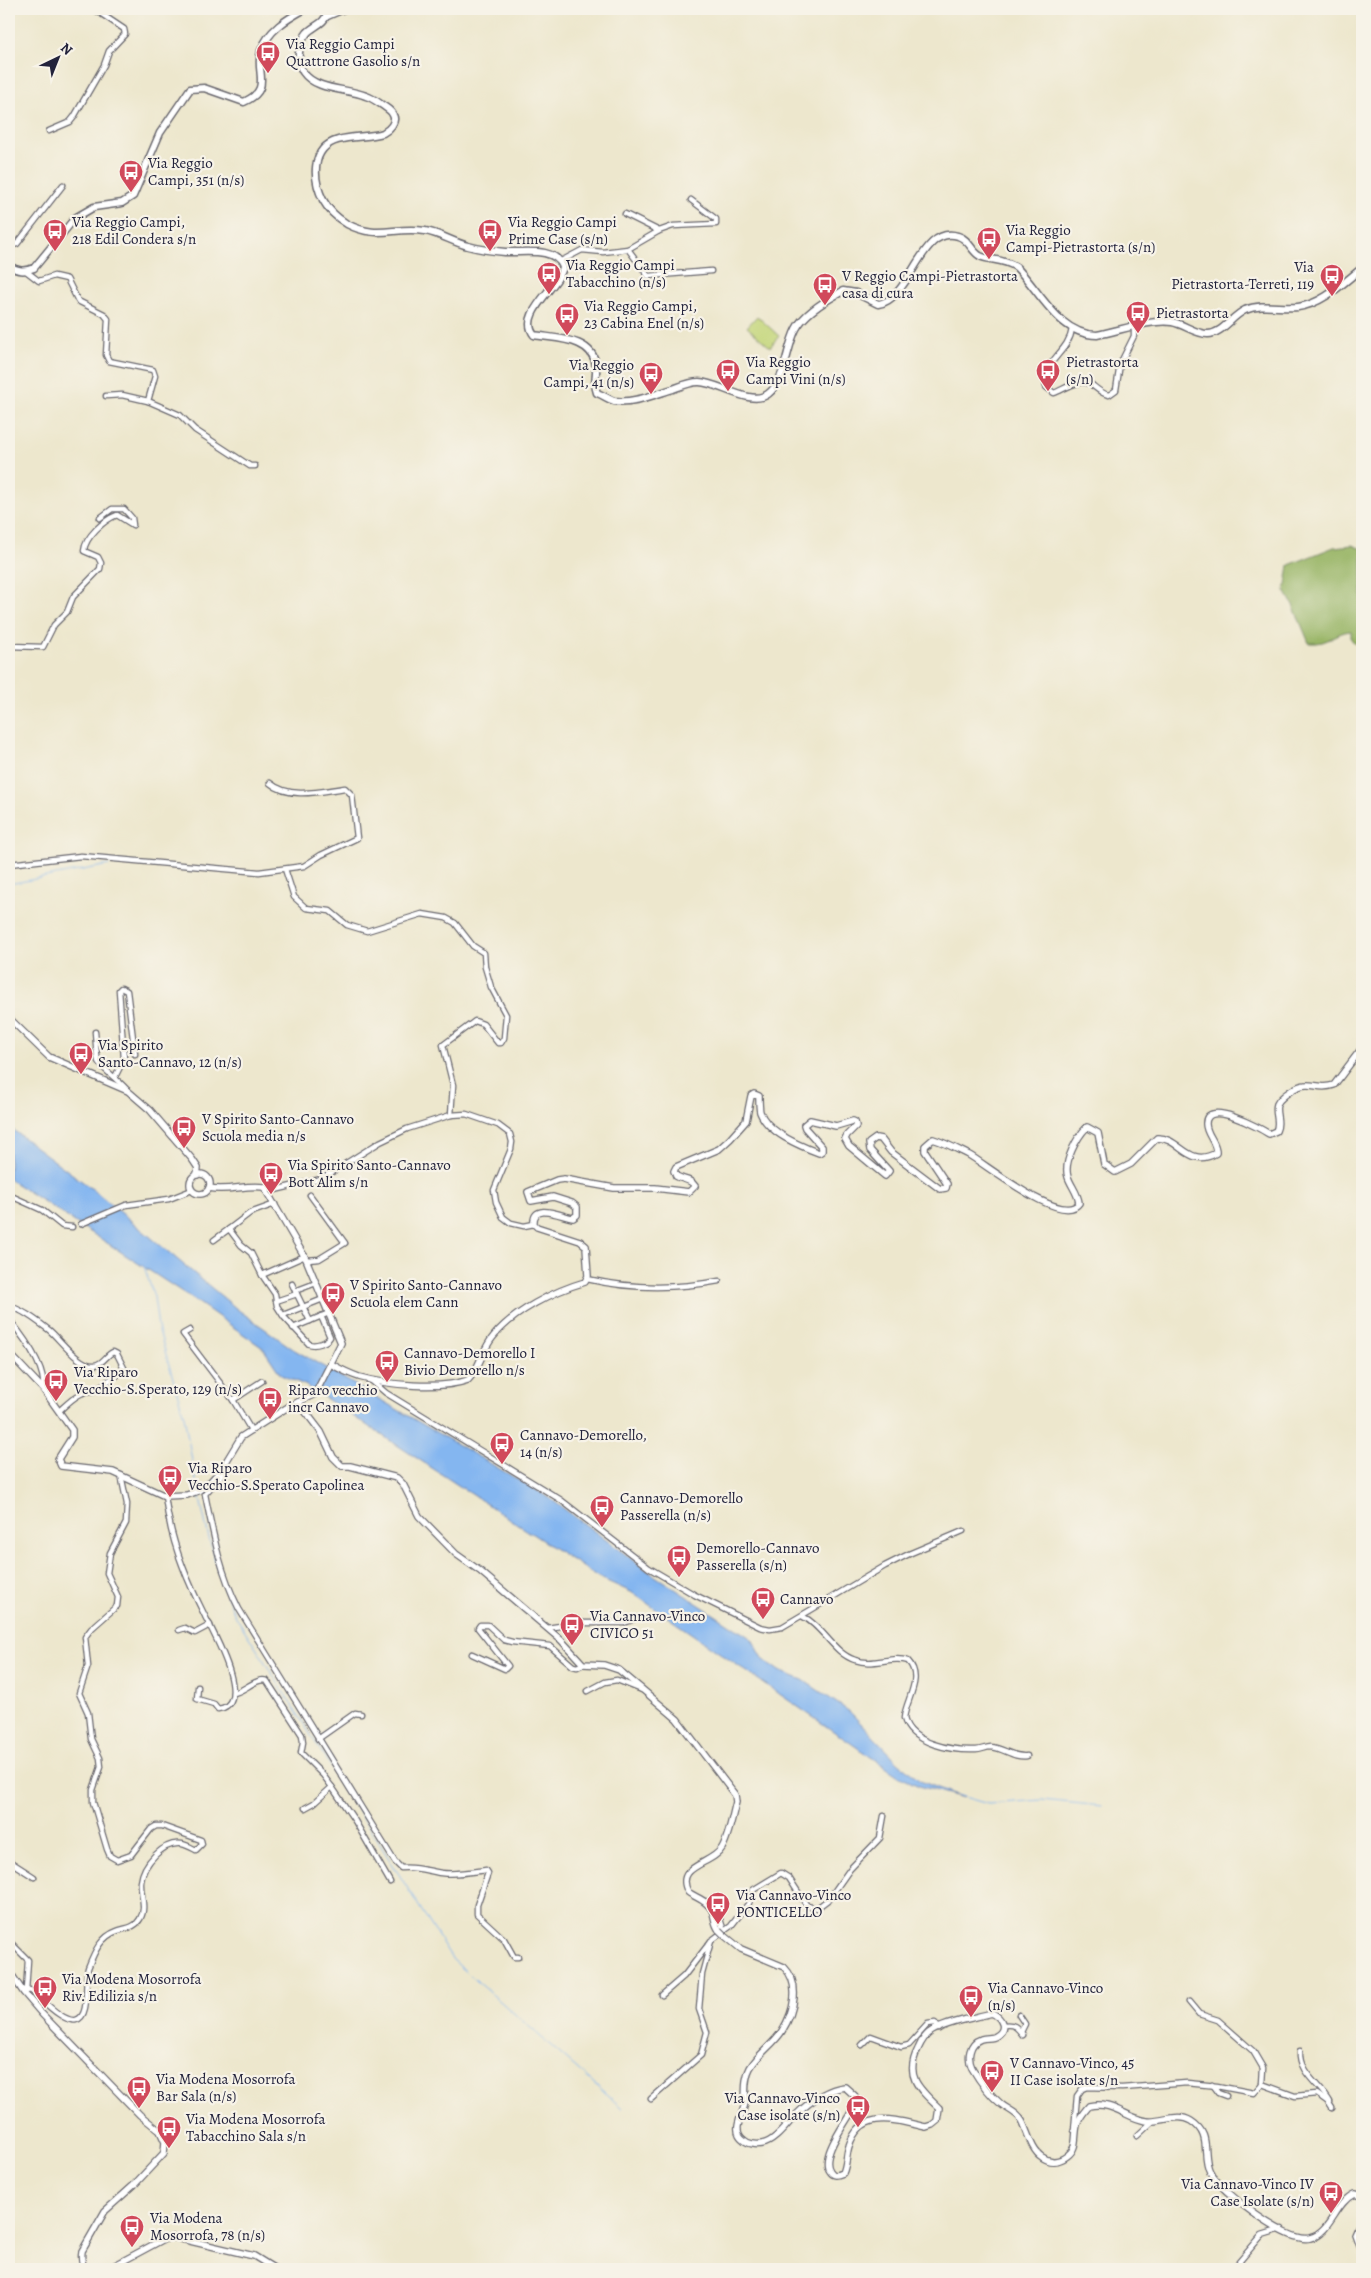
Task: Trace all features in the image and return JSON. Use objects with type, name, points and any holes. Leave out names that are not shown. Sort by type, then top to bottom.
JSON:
[{"type":"main road","points":[[9,266],[26,271],[34,268],[41,262],[75,218],[94,207],[122,203],[133,196],[160,133],[190,89],[204,88],[244,102],[255,97],[261,86],[260,53],[268,36],[284,21],[305,9]]},
{"type":"main road","points":[[325,9],[327,13],[325,18],[307,33],[302,41],[299,61],[302,71],[309,79],[320,84],[366,96],[390,111],[394,121],[390,128],[382,133],[336,140],[320,154],[316,164],[318,189],[332,213],[358,229],[370,233],[403,230],[427,231],[468,246],[498,251],[552,254],[561,261],[562,273],[542,298],[531,317],[531,332],[534,335],[563,337],[586,350],[596,363],[594,387],[597,393],[613,401],[622,402],[700,382],[752,398],[764,396],[774,387],[781,374],[795,331],[799,323],[808,315],[843,291],[856,293],[878,304],[890,300],[899,291],[931,243],[946,235],[956,235],[963,239],[978,255],[1008,262],[1016,267],[1061,320],[1072,329],[1089,335],[1158,322],[1170,322],[1209,334],[1217,332],[1237,314],[1247,309],[1256,307],[1298,307],[1316,303],[1362,268]]},
{"type":"street","points":[[49,130],[70,122],[104,65],[109,50],[125,34],[124,29],[94,9]]},
{"type":"street","points":[[325,18],[346,9]]},
{"type":"street","points":[[9,246],[16,244],[63,185]]},
{"type":"street","points":[[561,261],[582,250],[603,252],[628,249],[659,231],[683,224],[716,224],[716,219],[691,200]]},
{"type":"street","points":[[626,214],[659,231]]},
{"type":"street","points":[[628,249],[648,276],[712,271]]},
{"type":"street","points":[[26,271],[39,281],[54,276],[64,277],[70,282],[78,301],[106,316],[109,324],[107,359],[112,362],[153,370],[155,376],[148,401]]},
{"type":"street","points":[[1072,329],[1068,342],[1047,368],[1046,388],[1054,393],[1083,382],[1089,383],[1109,395],[1116,390],[1120,364],[1134,336],[1134,328]]},
{"type":"street","points":[[106,396],[122,395],[148,401],[180,415],[195,430],[250,466],[255,466]]},
{"type":"street","points":[[9,646],[43,647],[54,625],[66,612],[73,597],[100,570],[101,562],[98,557],[84,551],[84,544],[107,518],[117,515],[133,525],[132,518],[124,509],[112,509],[100,518]]},
{"type":"street","points":[[9,864],[81,856],[259,872],[286,870],[304,866],[321,855],[355,840],[358,834],[352,796],[345,788],[306,794],[277,789],[270,783]]},
{"type":"street","points":[[286,870],[294,897],[306,908],[330,911],[347,925],[367,931],[422,914],[446,918],[455,923],[473,946],[484,953],[485,967],[491,987],[506,1015],[504,1038],[501,1043],[498,1043],[483,1024],[475,1021],[443,1046],[453,1085],[451,1115]]},
{"type":"street","points":[[115,1077],[124,1059],[119,990],[122,988],[127,991],[135,1054]]},
{"type":"street","points":[[9,1018],[49,1057],[128,1091]]},
{"type":"street","points":[[95,1032],[100,1065],[150,1110],[198,1168],[197,1175],[191,1181],[192,1190]]},
{"type":"street","points":[[534,1224],[534,1219],[537,1215],[544,1212],[555,1211],[569,1218],[577,1215],[579,1210],[572,1203],[553,1197],[531,1201],[528,1196],[530,1190],[557,1180],[564,1179],[614,1188],[655,1188],[689,1192],[695,1186],[692,1181],[676,1176],[674,1171],[676,1167],[719,1149],[730,1139],[746,1121],[751,1096],[754,1094],[759,1096],[760,1110],[769,1124],[790,1142],[819,1153],[822,1151],[822,1146],[804,1125],[807,1122],[810,1120],[836,1126],[852,1121],[855,1122],[856,1126],[847,1134],[845,1139],[849,1146],[885,1176],[889,1171],[870,1150],[869,1143],[876,1138],[882,1139],[891,1152],[940,1189],[946,1188],[947,1184],[925,1151],[925,1146],[934,1139],[970,1155],[1014,1185],[1047,1203],[1070,1209],[1077,1207],[1079,1197],[1068,1177],[1068,1161],[1079,1139],[1088,1127],[1098,1133],[1104,1164],[1115,1172],[1131,1164],[1157,1138],[1168,1140],[1192,1156],[1210,1156],[1216,1153],[1216,1148],[1207,1130],[1205,1122],[1208,1116],[1214,1113],[1221,1114],[1257,1125],[1269,1134],[1276,1131],[1279,1126],[1276,1107],[1279,1100],[1294,1088],[1303,1084],[1329,1087],[1334,1085],[1362,1048]]},
{"type":"street","points":[[209,1188],[223,1191],[255,1185],[274,1190],[321,1179],[380,1142],[407,1129],[451,1115],[473,1115],[498,1126],[510,1134],[511,1149],[494,1190],[496,1202],[503,1217],[511,1223],[524,1226],[534,1224],[537,1227],[580,1241],[586,1246],[587,1279]]},
{"type":"street","points":[[81,1224],[126,1205],[169,1199],[192,1190],[204,1194],[209,1188],[209,1179],[202,1175],[197,1175]]},
{"type":"street","points":[[9,1353],[44,1389],[72,1430],[72,1437],[58,1459],[61,1466],[92,1468],[122,1475],[165,1496],[177,1496],[198,1491],[222,1468],[241,1437],[298,1402],[315,1394],[341,1343],[306,1258],[276,1204],[264,1187]]},
{"type":"street","points":[[9,1195],[42,1210],[62,1226],[72,1227]]},
{"type":"street","points":[[262,1275],[306,1258],[318,1259],[345,1243],[310,1195]]},
{"type":"street","points":[[214,1240],[250,1213],[276,1204]]},
{"type":"street","points":[[229,1230],[241,1245],[252,1254],[262,1275],[275,1294],[276,1301],[283,1315],[309,1344],[328,1341],[330,1337],[330,1333],[321,1316]]},
{"type":"street","points":[[330,1366],[371,1380],[444,1385],[468,1380],[494,1336],[508,1323],[561,1289],[587,1279],[604,1283],[670,1287],[688,1287],[718,1281]]},
{"type":"street","points":[[276,1301],[316,1283]]},
{"type":"street","points":[[292,1284],[310,1321]]},
{"type":"street","points":[[283,1315],[323,1299]]},
{"type":"street","points":[[9,1306],[16,1308],[50,1331],[72,1354],[83,1362],[92,1366],[101,1363],[113,1352],[122,1361],[125,1370],[93,1391],[88,1390],[76,1396],[59,1411]]},
{"type":"street","points":[[293,1328],[329,1312]]},
{"type":"street","points":[[9,1319],[29,1346],[44,1382],[44,1389]]},
{"type":"street","points":[[190,1330],[183,1334],[233,1400],[251,1430]]},
{"type":"street","points":[[371,1380],[386,1394],[561,1500],[650,1568],[695,1595],[760,1627],[770,1629],[782,1627],[894,1562],[964,1531]]},
{"type":"street","points":[[233,1400],[262,1381]]},
{"type":"street","points":[[298,1402],[321,1432],[333,1457],[342,1466],[350,1466],[397,1478],[403,1484],[419,1516],[456,1554],[480,1571],[547,1628],[583,1664]]},
{"type":"street","points":[[222,1468],[226,1471],[205,1494],[226,1585],[238,1609],[395,1862],[401,1868],[411,1866],[454,1874],[486,1870],[488,1873],[477,1905],[477,1914],[504,1939],[514,1957],[518,1957]]},
{"type":"street","points":[[24,1991],[30,1990],[66,2019],[74,2021],[81,2018],[84,2015],[85,2008],[87,1971],[95,1950],[109,1935],[136,1925],[141,1919],[143,1909],[141,1883],[150,1863],[160,1851],[168,1846],[182,1844],[196,1850],[202,1844],[201,1840],[191,1835],[156,1826],[151,1829],[131,1855],[117,1860],[110,1856],[107,1849],[93,1802],[93,1790],[101,1767],[100,1758],[91,1739],[88,1713],[79,1693],[88,1666],[85,1638],[91,1629],[117,1606],[118,1597],[107,1573],[110,1553],[126,1523],[127,1504],[122,1475]]},
{"type":"street","points":[[165,1496],[171,1533],[183,1568],[227,1662],[233,1693],[230,1703],[224,1708],[218,1709],[214,1704],[197,1699],[198,1686]]},
{"type":"street","points":[[802,1616],[818,1627],[838,1649],[852,1660],[875,1664],[902,1659],[912,1665],[914,1683],[904,1718],[911,1732],[938,1747],[976,1750],[990,1747],[1020,1758],[1027,1756]]},
{"type":"street","points":[[547,1628],[580,1623],[624,1623],[637,1618]]},
{"type":"street","points":[[179,1630],[186,1628],[195,1633],[210,1625]]},
{"type":"street","points":[[472,1654],[495,1666],[505,1669],[508,1666],[478,1628],[480,1625],[488,1625],[504,1640],[550,1646],[577,1668],[583,1664],[604,1665],[620,1670],[677,1719],[735,1795],[736,1802],[723,1847],[717,1855],[694,1866],[686,1874],[684,1880],[688,1892],[706,1902],[711,1909],[716,1926],[741,1949],[784,1967],[789,1972],[795,1989],[793,2004],[783,2030],[751,2068],[746,2080],[745,2104],[737,2129],[740,2137],[745,2142],[767,2143],[798,2113],[821,2096],[836,2088],[845,2086],[855,2096],[856,2103],[839,2131],[826,2161],[832,2174],[837,2176],[843,2173],[852,2139],[863,2124],[872,2119],[880,2118],[926,2126],[932,2126],[937,2121],[939,2108],[913,2078],[911,2070],[912,2061],[923,2040],[930,2032],[992,2013],[1004,2025]]},
{"type":"street","points":[[233,1693],[260,1680],[267,1681],[302,1736],[303,1742],[300,1753],[323,1775],[332,1787],[355,1821],[390,1882]]},
{"type":"street","points":[[588,1691],[605,1682],[617,1680],[636,1689],[643,1690]]},
{"type":"street","points":[[318,1739],[355,1713],[361,1714]]},
{"type":"street","points":[[305,1808],[314,1803],[332,1787]]},
{"type":"street","points":[[662,1995],[684,1976],[711,1941],[731,1926],[749,1902],[753,1890],[781,1873],[789,1878],[807,1906],[817,1908],[824,1903],[850,1869],[880,1838],[884,1816]]},
{"type":"street","points":[[9,1861],[34,1877]]},
{"type":"street","points":[[9,1941],[28,1960],[24,1991]]},
{"type":"street","points":[[651,2099],[700,2056],[704,2047],[707,2032],[699,2009],[700,1989],[711,1941]]},
{"type":"street","points":[[9,1971],[24,1991],[140,2115],[160,2131],[165,2142],[164,2153],[134,2185],[105,2211],[82,2251],[81,2258],[87,2269]]},
{"type":"street","points":[[1076,2141],[1074,2125],[1077,2096],[1082,2089],[1087,2087],[1122,2088],[1161,2084],[1212,2085],[1254,2093],[1262,2084],[1263,2068],[1253,2051],[1218,2020],[1199,2014],[1189,2002]]},
{"type":"street","points":[[1004,2025],[1012,2024],[1017,2026],[1022,2034],[1025,2024],[1019,2015]]},
{"type":"street","points":[[862,2046],[872,2036],[901,2047],[909,2045],[928,2024],[935,2023],[939,2029]]},
{"type":"street","points":[[1004,2025],[995,2037],[980,2039],[975,2043],[969,2054],[969,2061],[973,2069],[1001,2104],[1021,2120],[1038,2154],[1043,2158],[1059,2161],[1075,2148],[1079,2120],[1090,2106],[1105,2104],[1144,2121],[1152,2122],[1184,2117],[1191,2121],[1204,2135],[1208,2166],[1214,2178],[1255,2216],[1282,2230],[1306,2239],[1314,2237],[1326,2227],[1346,2198],[1354,2194],[1362,2196]]},
{"type":"street","points":[[1262,2084],[1295,2096],[1317,2094],[1328,2102],[1332,2108],[1325,2093],[1311,2080],[1301,2061],[1300,2052]]},
{"type":"street","points":[[1212,2085],[1218,2093],[1226,2096]]},
{"type":"street","points":[[1137,2136],[1152,2122]]},
{"type":"street","points":[[1362,2218],[1355,2234],[1362,2248]]},
{"type":"street","points":[[1233,2269],[1262,2234],[1282,2230]]},
{"type":"street","points":[[108,2269],[162,2240],[173,2237],[254,2256],[275,2269]]},
{"type":"green space","points":[[757,316],[779,336],[770,347],[747,327]]},
{"type":"green space","points":[[1352,545],[1362,549],[1362,652],[1351,639],[1351,631],[1322,642],[1309,643],[1285,591],[1289,565],[1334,547]]},
{"type":"water","points":[[9,1127],[95,1191],[237,1309],[293,1349],[548,1497],[652,1574],[752,1639],[764,1660],[779,1671],[803,1680],[850,1712],[898,1762],[920,1781],[964,1798],[919,1786],[900,1777],[631,1592],[598,1577],[307,1386],[281,1375],[263,1348],[196,1301],[9,1179]]},
{"type":"waterway","points":[[9,884],[109,865]]},
{"type":"waterway","points":[[144,1266],[154,1297],[158,1327],[184,1416],[197,1488]]},
{"type":"waterway","points":[[199,1494],[218,1571],[235,1615],[453,1960],[622,2108]]},
{"type":"waterway","points":[[957,1795],[988,1804],[1042,1800],[1102,1806]]},
{"type":"place","name":"Via Reggio Campi Quattrone Gasolio s/n","points":[[268,74]]},
{"type":"place","name":"Via Reggio Campi, 351 (n/s)","points":[[131,193]]},
{"type":"place","name":"Via Reggio Campi, 218 Edil Condera s/n","points":[[55,252]]},
{"type":"place","name":"Via Reggio Campi Prime Case (s/n)","points":[[490,252]]},
{"type":"place","name":"Via Reggio Campi-Pietrastorta (s/n)","points":[[989,260]]},
{"type":"place","name":"Via Reggio Campi Tabacchino (n/s)","points":[[549,295]]},
{"type":"place","name":"Via Pietrastorta-Terreti, 119","points":[[1332,297]]},
{"type":"place","name":"V Reggio Campi-Pietrastorta casa di cura","points":[[825,306]]},
{"type":"place","name":"Pietrastorta","points":[[1138,334]]},
{"type":"place","name":"Via Reggio Campi, 23 Cabina Enel (n/s)","points":[[567,336]]},
{"type":"place","name":"Via Reggio Campi Vini (n/s)","points":[[728,392]]},
{"type":"place","name":"Pietrastorta (s/n)","points":[[1048,392]]},
{"type":"place","name":"Via Reggio Campi, 41 (n/s)","points":[[651,395]]},
{"type":"place","name":"Via Spirito Santo-Cannavo, 12 (n/s)","points":[[81,1075]]},
{"type":"place","name":"V Spirito Santo-Cannavo Scuola media n/s","points":[[184,1149]]},
{"type":"place","name":"Via Spirito Santo-Cannavo Bott Alim s/n","points":[[271,1195]]},
{"type":"place","name":"V Spirito Santo-Cannavo Scuola elem Cann","points":[[333,1315]]},
{"type":"place","name":"Cannavo-Demorello I Bivio Demorello n/s","points":[[387,1383]]},
{"type":"place","name":"Via Riparo Vecchio-S.Sperato, 129 (n/s)","points":[[56,1402]]},
{"type":"place","name":"Riparo vecchio incr Cannavo","points":[[270,1420]]},
{"type":"place","name":"Cannavo-Demorello, 14 (n/s)","points":[[502,1465]]},
{"type":"place","name":"Via Riparo Vecchio-S.Sperato Capolinea","points":[[170,1498]]},
{"type":"place","name":"Cannavo-Demorello Passerella (n/s)","points":[[602,1528]]},
{"type":"place","name":"Demorello-Cannavo Passerella (s/n)","points":[[679,1578]]},
{"type":"place","name":"Cannavo","points":[[763,1620]]},
{"type":"place","name":"Via Cannavo-Vinco CIVICO 51","points":[[572,1646]]},
{"type":"place","name":"Via Cannavo-Vinco PONTICELLO","points":[[718,1925]]},
{"type":"place","name":"Via Modena Mosorrofa Riv. Edilizia s/n","points":[[45,2009]]},
{"type":"place","name":"Via Cannavo-Vinco (n/s)","points":[[971,2018]]},
{"type":"place","name":"V Cannavo-Vinco, 45 II Case isolate s/n","points":[[992,2093]]},
{"type":"place","name":"Via Modena Mosorrofa Bar Sala (n/s)","points":[[139,2109]]},
{"type":"place","name":"Via Cannavo-Vinco Case isolate (s/n)","points":[[858,2128]]},
{"type":"place","name":"Via Modena Mosorrofa Tabacchino Sala s/n","points":[[169,2149]]},
{"type":"place","name":"Via Cannavo-Vinco IV Case Isolate (s/n)","points":[[1331,2214]]},
{"type":"place","name":"Via Modena Mosorrofa, 78 (n/s)","points":[[132,2248]]}]
